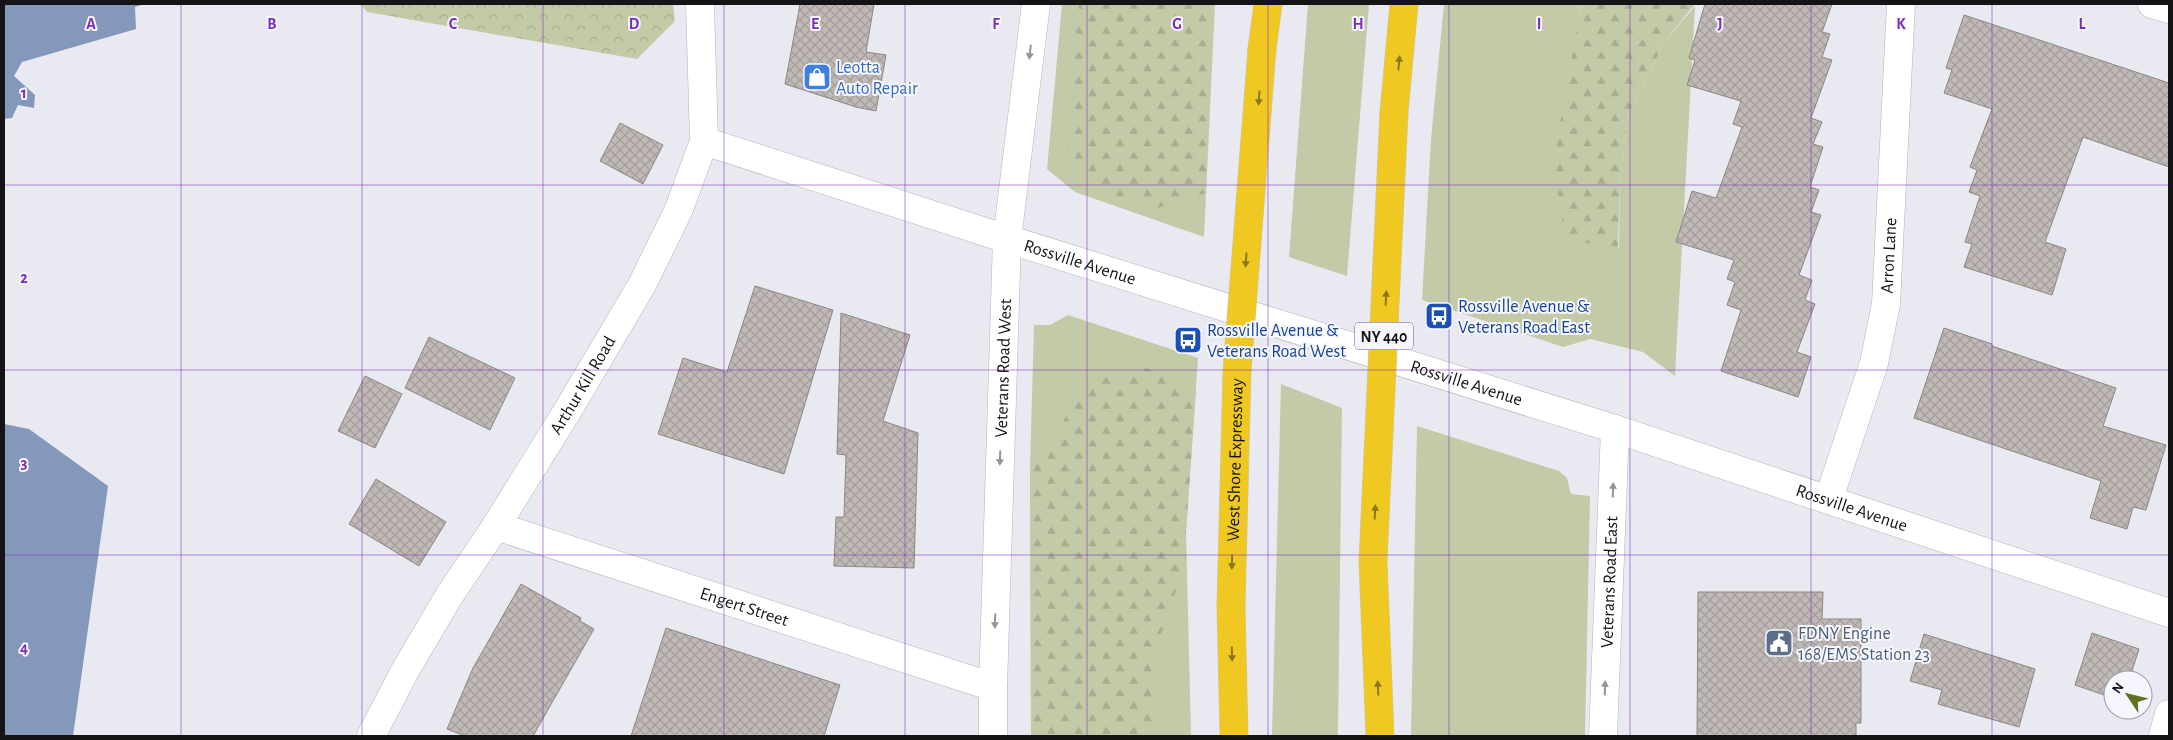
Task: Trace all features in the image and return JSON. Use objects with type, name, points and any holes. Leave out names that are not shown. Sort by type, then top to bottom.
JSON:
[{"type":"highway","name":"West Shore Expressway","points":[[1234,736],[1231,606],[1237,371],[1267,4]]},
{"type":"highway","name":"NY 440","points":[[1380,736],[1373,561],[1394,112],[1404,4]]},
{"type":"street","name":"Arthur Kill Road","points":[[371,736],[406,669],[439,612],[496,526],[568,410],[643,283],[679,209],[704,141],[700,4]]},
{"type":"street","name":"Veterans Road West","points":[[993,736],[1007,240],[1036,4]]},
{"type":"street","name":"Arron Lane","points":[[1828,498],[1874,363],[1886,304],[1901,4]]},
{"type":"street","points":[[2152,4],[2169,9]]},
{"type":"street","name":"Rossville Avenue","points":[[704,141],[1007,240],[1615,429],[1828,498],[2169,613]]},
{"type":"street","name":"Veterans Road East","points":[[1603,736],[1615,429]]},
{"type":"street","name":"Engert Street","points":[[496,526],[993,687]]},
{"type":"street","points":[[2163,736],[2169,714]]},
{"type":"green space","points":[[361,4],[673,4],[675,21],[637,59],[367,12]]},
{"type":"green space","points":[[1062,4],[1215,4],[1204,237],[1075,192],[1047,169]]},
{"type":"green space","points":[[1079,4],[1209,4],[1211,29],[1206,193],[1158,208],[1103,195],[1068,154],[1069,103]]},
{"type":"green space","points":[[1308,4],[1369,4],[1347,276],[1289,257]]},
{"type":"green space","points":[[1444,4],[1581,4],[1579,13],[1619,251],[1620,181],[1628,115],[1665,41],[1695,6],[1675,376],[1643,352],[1590,339],[1563,347],[1422,300],[1431,139]]},
{"type":"green space","points":[[1581,4],[1695,4],[1665,41],[1628,115],[1620,181],[1618,251],[1565,237],[1553,165]]},
{"type":"green space","points":[[1068,315],[1198,358],[1186,532],[1191,736],[1031,736],[1030,468],[1034,325],[1050,325]]},
{"type":"green space","points":[[1146,368],[1196,390],[1186,532],[1186,561],[1154,656],[1155,736],[1031,736],[1030,468],[1077,401],[1105,377]]},
{"type":"green space","points":[[1281,384],[1342,408],[1338,736],[1272,736]]},
{"type":"green space","points":[[1417,426],[1559,471],[1567,478],[1571,494],[1590,496],[1585,736],[1411,736]]},
{"type":"water","points":[[4,4],[144,4],[135,7],[136,29],[22,62],[14,76],[35,95],[34,108],[18,105],[12,118],[4,119]]},
{"type":"water","points":[[4,424],[29,429],[108,486],[73,736],[4,736]]},
{"type":"building","points":[[800,4],[874,4],[866,52],[886,55],[876,111],[856,107],[785,84]]},
{"type":"building","points":[[1705,4],[1832,4],[1822,32],[1830,34],[1822,57],[1832,60],[1811,118],[1822,122],[1813,144],[1823,147],[1810,187],[1819,190],[1811,212],[1821,215],[1799,275],[1812,280],[1805,300],[1815,304],[1797,352],[1811,357],[1798,397],[1721,371],[1741,310],[1727,305],[1735,282],[1727,279],[1734,260],[1676,242],[1692,191],[1716,198],[1742,127],[1733,124],[1741,101],[1687,85],[1695,60],[1689,58]]},
{"type":"building","points":[[1964,15],[2169,83],[2169,167],[2083,137],[2045,242],[2066,249],[2052,295],[1964,267],[1972,244],[1965,242],[1980,196],[1969,192],[1977,170],[1970,167],[1992,109],[1944,93],[1952,70],[1946,68]]},
{"type":"building","points":[[620,123],[663,145],[643,184],[600,161]]},
{"type":"building","points":[[755,286],[833,310],[784,474],[658,434],[683,358],[727,372]]},
{"type":"building","points":[[841,313],[910,335],[883,421],[918,433],[914,568],[834,566],[836,517],[844,517],[846,455],[837,454]]},
{"type":"building","points":[[1944,328],[2116,388],[2103,426],[2166,445],[2146,510],[2133,507],[2127,529],[2090,518],[2101,481],[1914,418]]},
{"type":"building","points":[[429,337],[515,378],[490,430],[405,388]]},
{"type":"building","points":[[365,376],[402,394],[375,448],[338,431]]},
{"type":"building","points":[[376,479],[446,522],[419,566],[349,524]]},
{"type":"building","points":[[521,584],[581,618],[580,621],[594,629],[533,736],[465,736],[447,729],[473,668]]},
{"type":"building","name":"FDNY Engine 168/EMS Station 23","points":[[1698,592],[1823,592],[1822,619],[1861,619],[1861,723],[1856,723],[1856,736],[1697,736]]},
{"type":"building","points":[[666,628],[840,685],[824,736],[631,736]]},
{"type":"building","points":[[2092,633],[2139,649],[2132,670],[2103,670],[2103,695],[2075,685]]},
{"type":"building","points":[[1924,634],[2035,669],[2019,727],[1938,704],[1942,690],[1910,681]]},
{"type":"place","name":"Leotta Auto Repair","points":[[817,77]]},
{"type":"place","name":"Rossville Avenue & Veterans Road East","points":[[1439,316]]},
{"type":"place","name":"Rossville Avenue & Veterans Road West","points":[[1188,340]]},
{"type":"place","name":"FDNY Engine 168/EMS Station 23","points":[[1779,643]]}]
